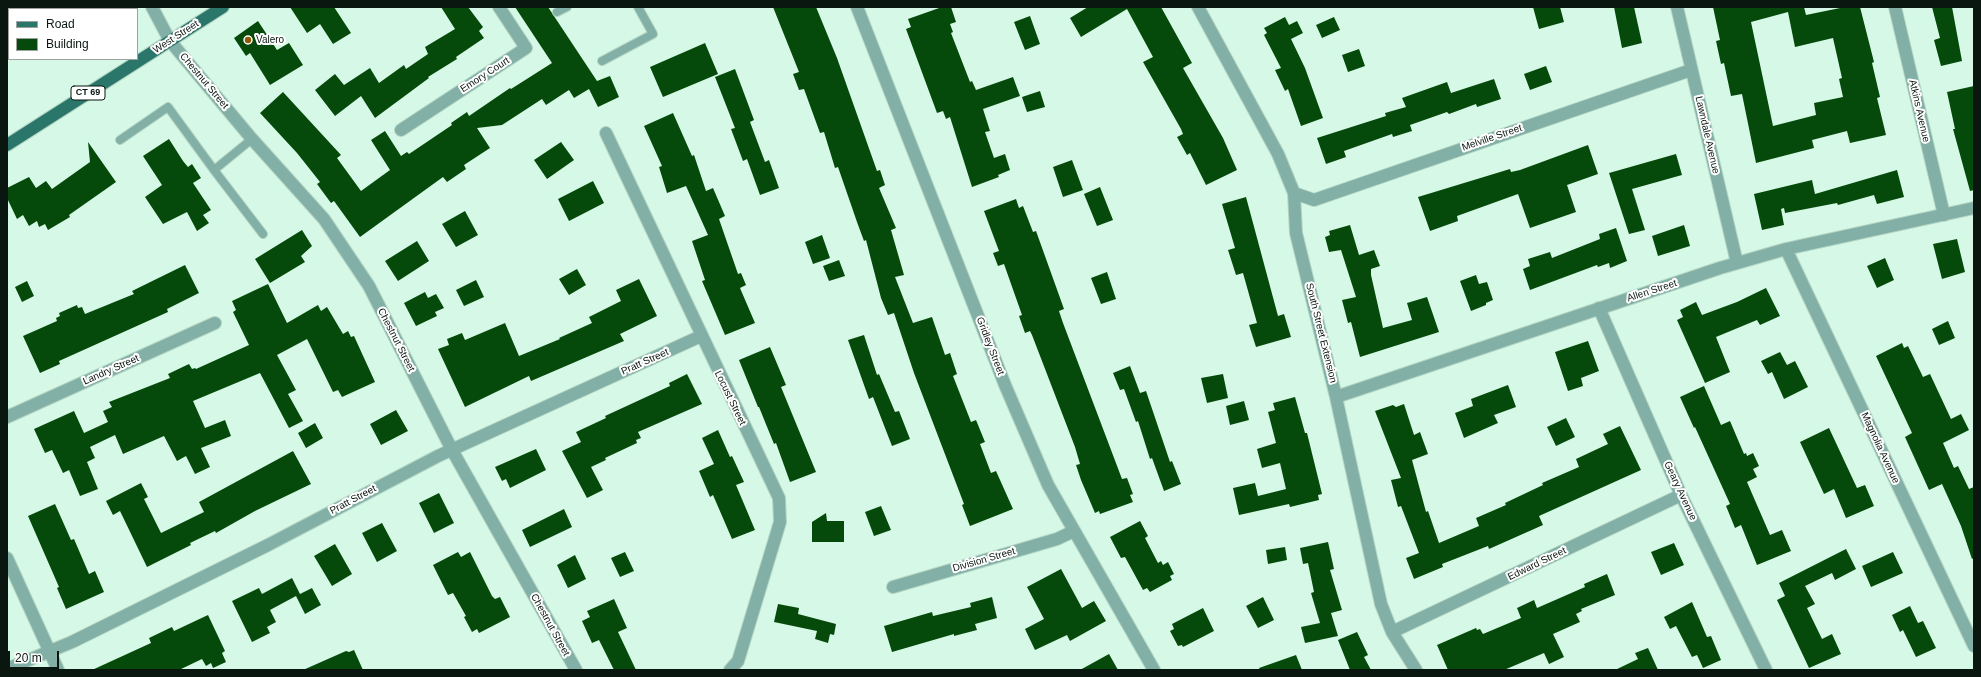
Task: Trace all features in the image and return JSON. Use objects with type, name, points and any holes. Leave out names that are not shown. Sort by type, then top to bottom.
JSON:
[{"type":"main road","name":"West Street","points":[[7,145],[223,7]]},
{"type":"street","name":"Chestnut Street","points":[[152,7],[170,41],[252,139],[324,219],[369,286],[452,450],[576,670]]},
{"type":"street","name":"Emory Court","points":[[401,130],[526,48],[499,7]]},
{"type":"street","name":"Gridley Street","points":[[857,7],[1005,384],[1048,485],[1154,670]]},
{"type":"street","name":"South Street Extension","points":[[1198,7],[1278,154],[1294,193],[1296,233],[1336,396],[1381,604],[1392,632],[1416,670]]},
{"type":"street","name":"Lawndale Avenue","points":[[1677,7],[1737,263]]},
{"type":"street","name":"Atkins Avenue","points":[[1895,7],[1944,215]]},
{"type":"street","name":"Melville Street","points":[[1294,193],[1314,200],[1691,70]]},
{"type":"street","name":"Locust Street","points":[[606,133],[778,498],[780,522],[738,661],[730,670]]},
{"type":"street","name":"Allen Street","points":[[1336,396],[1737,263],[1786,249],[1974,208]]},
{"type":"street","name":"Magnolia Avenue","points":[[1786,249],[1974,646]]},
{"type":"street","name":"Geary Avenue","points":[[1599,308],[1681,495],[1766,670]]},
{"type":"street","name":"Landry Street","points":[[7,417],[215,323]]},
{"type":"street","name":"Pratt Street","points":[[7,669],[72,642],[261,548],[452,450],[701,336]]},
{"type":"street","name":"Edward Street","points":[[1392,632],[1681,495]]},
{"type":"street","name":"Division Street","points":[[893,587],[1057,539],[1074,531]]},
{"type":"street","points":[[7,558],[58,670]]},
{"type":"lane","points":[[558,12],[567,7]]},
{"type":"lane","points":[[602,60],[653,34],[638,7]]},
{"type":"lane","points":[[120,140],[168,107],[263,234]]},
{"type":"lane","points":[[214,170],[252,139]]},
{"type":"building","points":[[290,7],[334,7],[351,33],[333,44],[320,24],[307,33]]},
{"type":"building","points":[[441,7],[468,7],[483,27],[479,31],[484,38],[456,57],[457,59],[428,77],[429,78],[375,118],[361,96],[335,116],[315,90],[335,74],[344,85],[370,68],[379,83],[404,65],[406,69],[428,54],[425,47],[455,29]]},
{"type":"building","points":[[515,7],[548,7],[597,81],[610,76],[619,97],[598,107],[589,89],[574,98],[569,90],[546,105],[542,99],[502,125],[477,128],[490,148],[464,165],[466,169],[447,182],[443,177],[360,237],[334,201],[331,203],[317,184],[320,182],[297,153],[260,113],[283,92],[341,155],[337,158],[361,191],[390,170],[371,140],[385,131],[401,156],[407,152],[409,154],[452,125],[451,123],[467,112],[469,116],[510,88],[511,89],[552,63]]},
{"type":"building","points":[[773,7],[816,7],[837,58],[877,171],[880,170],[885,185],[879,188],[896,228],[891,230],[904,275],[895,277],[913,323],[932,317],[945,355],[950,353],[957,374],[953,376],[971,422],[976,420],[985,442],[980,444],[991,473],[996,471],[1013,509],[970,526],[962,505],[964,504],[914,373],[894,313],[888,315],[881,298],[866,240],[864,241],[838,167],[835,168],[824,132],[820,133],[804,89],[799,90],[793,74],[799,72]]},
{"type":"building","points":[[942,7],[951,7],[956,22],[950,24],[953,32],[951,33],[970,82],[972,81],[976,90],[1013,77],[1020,96],[983,109],[990,131],[985,132],[994,158],[1005,154],[1010,170],[998,175],[999,177],[972,187],[950,117],[946,119],[943,111],[937,113],[906,29],[911,27],[908,19]]},
{"type":"building","points":[[1088,7],[1161,7],[1192,63],[1183,68],[1223,138],[1237,170],[1206,185],[1190,153],[1187,155],[1177,137],[1183,134],[1181,129],[1143,62],[1153,57],[1127,9],[1081,37],[1070,18]]},
{"type":"building","points":[[1533,7],[1560,7],[1564,22],[1539,29]]},
{"type":"building","points":[[1614,7],[1634,7],[1642,43],[1622,48]]},
{"type":"building","points":[[1713,7],[1804,7],[1806,15],[1845,7],[1860,7],[1874,62],[1872,63],[1880,97],[1877,98],[1886,135],[1850,143],[1847,131],[1812,140],[1814,148],[1756,163],[1742,94],[1731,96],[1724,63],[1721,64],[1716,41],[1720,40]],"holes":[[[1788,12],[1795,47],[1833,38],[1842,78],[1839,79],[1843,97],[1814,103],[1816,115],[1773,126],[1751,22]]]},
{"type":"building","points":[[1932,7],[1952,7],[1962,61],[1941,66],[1934,40],[1940,38]]},
{"type":"building","points":[[1030,16],[1040,44],[1025,50],[1014,22]]},
{"type":"building","points":[[1285,17],[1289,25],[1297,21],[1303,33],[1291,39],[1305,68],[1323,118],[1301,126],[1288,89],[1285,91],[1275,70],[1281,68],[1264,35],[1267,33],[1264,28]]},
{"type":"building","points":[[1334,17],[1340,30],[1322,38],[1316,25]]},
{"type":"building","points":[[258,21],[277,50],[289,43],[303,65],[270,85],[250,53],[246,56],[234,38]]},
{"type":"building","points":[[705,43],[718,74],[663,97],[650,67]]},
{"type":"building","points":[[1359,49],[1365,66],[1348,72],[1342,55]]},
{"type":"building","points":[[1546,66],[1552,82],[1530,90],[1524,74]]},
{"type":"building","points":[[735,69],[754,120],[750,122],[765,162],[769,160],[779,188],[760,195],[747,159],[743,161],[731,129],[735,128],[715,77]]},
{"type":"building","points":[[1494,79],[1501,99],[1477,107],[1476,104],[1449,114],[1447,112],[1410,125],[1412,131],[1393,137],[1392,134],[1344,151],[1346,157],[1326,164],[1317,138],[1386,116],[1385,113],[1406,107],[1402,98],[1447,82],[1451,93]]},
{"type":"building","points":[[1974,86],[1974,190],[1970,191],[1953,129],[1955,129],[1947,92]]},
{"type":"building","points":[[1040,91],[1045,107],[1027,112],[1022,97]]},
{"type":"building","points":[[673,113],[692,156],[694,155],[706,191],[713,188],[725,216],[719,219],[738,274],[741,273],[746,285],[740,288],[755,323],[725,335],[702,281],[705,280],[692,241],[708,235],[686,186],[667,193],[659,167],[662,166],[644,126]]},
{"type":"building","points":[[169,139],[183,161],[188,167],[192,164],[201,178],[193,183],[211,210],[203,215],[209,223],[197,231],[187,212],[163,224],[145,197],[162,185],[143,156]]},
{"type":"building","points":[[88,142],[116,182],[69,215],[70,217],[48,230],[45,224],[39,227],[37,221],[29,226],[23,215],[17,219],[7,198],[7,188],[29,177],[36,188],[46,181],[52,189],[90,162]]},
{"type":"building","points":[[561,142],[574,160],[547,179],[534,160]]},
{"type":"building","points":[[1588,145],[1598,174],[1567,185],[1576,212],[1530,228],[1518,194],[1457,216],[1458,221],[1430,231],[1418,197],[1510,169],[1511,172],[1520,170]]},
{"type":"building","points":[[1676,154],[1682,175],[1632,189],[1645,230],[1629,234],[1609,173]]},
{"type":"building","points":[[1072,160],[1083,190],[1063,197],[1053,167]]},
{"type":"building","points":[[1897,170],[1904,197],[1877,204],[1874,195],[1838,205],[1837,203],[1785,213],[1784,208],[1781,209],[1784,225],[1762,230],[1754,194],[1812,180],[1815,194]]},
{"type":"building","points":[[593,181],[604,203],[569,221],[558,199]]},
{"type":"building","points":[[1100,187],[1113,220],[1097,226],[1084,194]]},
{"type":"building","points":[[1246,197],[1278,316],[1284,314],[1291,337],[1256,347],[1249,325],[1257,323],[1243,273],[1236,275],[1228,250],[1235,248],[1222,204]]},
{"type":"building","points":[[1016,199],[1019,208],[1023,206],[1033,232],[1036,231],[1064,309],[1059,311],[1063,323],[1122,479],[1127,478],[1133,494],[1130,495],[1133,502],[1100,514],[1099,511],[1095,513],[1081,480],[1076,465],[1080,464],[1075,447],[1032,335],[1030,331],[1025,333],[1019,316],[1022,315],[1004,264],[998,266],[993,253],[999,251],[984,211]]},
{"type":"building","points":[[465,211],[478,235],[456,247],[442,224]]},
{"type":"building","points":[[1350,225],[1359,255],[1374,250],[1380,266],[1371,269],[1371,275],[1383,328],[1412,320],[1407,303],[1427,297],[1439,332],[1360,357],[1351,322],[1348,323],[1342,300],[1356,297],[1341,250],[1329,252],[1325,237],[1330,235],[1329,231]]},
{"type":"building","points":[[1684,225],[1690,246],[1658,256],[1652,236]]},
{"type":"building","points":[[1616,228],[1627,261],[1610,268],[1609,263],[1598,267],[1597,265],[1530,290],[1523,269],[1530,266],[1528,259],[1550,252],[1552,258],[1600,239],[1599,234]]},
{"type":"building","points":[[302,230],[312,246],[301,256],[305,262],[270,283],[255,259]]},
{"type":"building","points":[[822,235],[830,258],[813,264],[805,242]]},
{"type":"building","points":[[1957,239],[1965,272],[1942,279],[1933,244]]},
{"type":"building","points":[[417,241],[429,261],[398,281],[385,261]]},
{"type":"building","points":[[1885,258],[1894,280],[1877,288],[1867,266]]},
{"type":"building","points":[[839,260],[845,276],[829,281],[823,266]]},
{"type":"building","points":[[185,265],[199,293],[167,309],[168,312],[59,361],[60,364],[40,373],[23,336],[57,321],[56,318],[60,316],[59,313],[77,305],[78,308],[82,307],[85,314],[134,294],[132,291]]},
{"type":"building","points":[[577,269],[586,285],[569,295],[559,279]]},
{"type":"building","points":[[1107,272],[1116,299],[1101,304],[1091,278]]},
{"type":"building","points":[[1476,275],[1479,284],[1487,282],[1493,300],[1486,303],[1486,305],[1471,311],[1460,281]]},
{"type":"building","points":[[639,279],[657,316],[620,334],[624,341],[531,381],[529,376],[465,407],[438,349],[449,345],[447,339],[462,333],[465,340],[505,323],[519,356],[560,339],[559,338],[592,323],[589,317],[621,301],[616,290]]},
{"type":"building","points":[[476,280],[484,297],[464,306],[456,290]]},
{"type":"building","points":[[27,281],[34,296],[22,302],[15,287]]},
{"type":"building","points":[[268,284],[287,323],[318,305],[321,311],[327,307],[343,334],[348,331],[351,337],[354,336],[375,382],[342,397],[338,390],[333,392],[307,339],[277,355],[296,390],[288,394],[303,421],[289,428],[260,373],[193,401],[205,428],[225,420],[231,436],[201,448],[210,467],[195,474],[186,456],[177,461],[164,436],[123,454],[115,435],[90,447],[95,458],[87,462],[98,489],[80,496],[69,470],[63,473],[52,450],[45,453],[34,429],[74,411],[84,433],[108,422],[103,411],[112,407],[109,402],[170,378],[168,374],[189,364],[192,369],[196,369],[249,345],[233,312],[236,310],[232,301]]},
{"type":"building","points":[[1766,288],[1780,316],[1760,325],[1757,320],[1716,337],[1730,372],[1705,383],[1677,320],[1683,317],[1680,310],[1696,302],[1702,315],[1737,302]]},
{"type":"building","points":[[425,292],[428,298],[436,294],[444,308],[435,312],[437,316],[416,326],[404,303]]},
{"type":"building","points":[[1948,321],[1955,338],[1939,345],[1932,329]]},
{"type":"building","points":[[864,335],[877,375],[879,374],[895,412],[899,411],[910,439],[892,446],[873,397],[869,399],[848,340]]},
{"type":"building","points":[[1588,341],[1599,371],[1581,378],[1583,386],[1568,391],[1555,352]]},
{"type":"building","points":[[1902,343],[1904,348],[1908,346],[1923,377],[1930,374],[1951,419],[1961,414],[1969,430],[1943,443],[1954,468],[1958,466],[1969,489],[1974,487],[1974,558],[1972,559],[1961,526],[1942,484],[1929,490],[1905,437],[1912,433],[1876,356]]},
{"type":"building","points":[[770,347],[786,385],[781,387],[816,472],[790,482],[776,443],[774,444],[739,360]]},
{"type":"building","points":[[1780,352],[1787,365],[1795,361],[1808,387],[1784,399],[1772,372],[1768,374],[1761,361]]},
{"type":"building","points":[[1130,366],[1140,393],[1146,391],[1170,462],[1172,461],[1181,484],[1164,491],[1152,458],[1150,459],[1138,421],[1136,422],[1124,389],[1120,390],[1113,373]]},
{"type":"building","points":[[687,374],[702,404],[638,432],[641,438],[636,440],[637,443],[605,458],[606,460],[591,467],[603,490],[587,498],[562,451],[581,442],[576,432],[606,418],[605,416],[670,386],[669,383]]},
{"type":"building","points":[[1223,374],[1228,398],[1207,403],[1201,378]]},
{"type":"building","points":[[1508,385],[1516,407],[1494,415],[1498,423],[1464,438],[1455,413],[1473,406],[1471,399]]},
{"type":"building","points":[[1704,386],[1721,425],[1730,421],[1744,454],[1746,453],[1747,456],[1753,453],[1759,466],[1753,469],[1757,477],[1747,482],[1770,535],[1782,530],[1791,551],[1757,565],[1741,525],[1735,528],[1726,506],[1730,504],[1680,397]]},
{"type":"building","points":[[1295,397],[1305,433],[1307,433],[1322,494],[1318,495],[1319,500],[1290,507],[1289,504],[1239,515],[1233,488],[1255,483],[1258,496],[1286,489],[1280,463],[1262,468],[1257,449],[1276,443],[1268,412],[1275,410],[1273,403]]},
{"type":"building","points":[[1244,401],[1249,420],[1230,425],[1226,406]]},
{"type":"building","points":[[1404,404],[1414,435],[1420,432],[1428,454],[1412,460],[1426,512],[1428,511],[1439,543],[1479,526],[1476,518],[1506,505],[1505,503],[1543,485],[1542,483],[1579,467],[1576,459],[1608,444],[1603,434],[1620,426],[1641,470],[1539,516],[1543,525],[1489,549],[1488,546],[1442,564],[1443,567],[1414,579],[1406,558],[1419,553],[1401,506],[1398,507],[1391,480],[1401,478],[1375,411],[1393,405],[1396,407]]},
{"type":"building","points":[[396,410],[408,431],[381,445],[370,424]]},
{"type":"building","points":[[1566,418],[1575,437],[1556,446],[1547,427]]},
{"type":"building","points":[[315,423],[323,438],[306,448],[298,433]]},
{"type":"building","points":[[1829,428],[1857,488],[1865,485],[1874,506],[1846,518],[1834,489],[1824,494],[1800,442]]},
{"type":"building","points":[[718,430],[730,457],[732,456],[744,482],[736,485],[755,530],[732,539],[713,495],[710,497],[699,471],[714,464],[702,438]]},
{"type":"building","points":[[536,449],[546,470],[510,488],[506,479],[502,481],[495,467]]},
{"type":"building","points":[[293,451],[311,484],[255,511],[216,533],[215,531],[190,543],[191,545],[147,567],[120,511],[113,515],[106,501],[141,483],[148,497],[144,499],[161,533],[204,512],[199,502]]},
{"type":"building","points":[[439,493],[454,523],[434,533],[419,503]]},
{"type":"building","points":[[55,504],[71,540],[74,539],[89,574],[95,571],[104,592],[66,609],[57,588],[59,587],[28,516]]},
{"type":"building","points":[[881,506],[891,530],[874,536],[865,512]]},
{"type":"building","points":[[564,509],[572,527],[530,547],[522,530]]},
{"type":"building","points":[[826,513],[827,521],[844,521],[844,542],[812,542],[812,522]]},
{"type":"building","points":[[1140,521],[1148,536],[1145,538],[1158,563],[1161,561],[1163,565],[1168,562],[1174,574],[1170,576],[1172,580],[1150,592],[1147,588],[1143,590],[1125,557],[1121,558],[1110,537]]},
{"type":"building","points":[[382,523],[397,551],[377,562],[362,533]]},
{"type":"building","points":[[1328,542],[1334,569],[1330,570],[1342,610],[1331,613],[1338,636],[1305,643],[1301,627],[1320,623],[1311,593],[1314,592],[1308,563],[1303,564],[1300,548]]},
{"type":"building","points":[[1674,543],[1684,565],[1661,575],[1651,552]]},
{"type":"building","points":[[335,544],[352,574],[332,586],[314,556]]},
{"type":"building","points":[[1285,547],[1287,560],[1268,564],[1266,550]]},
{"type":"building","points":[[1846,549],[1856,569],[1835,580],[1832,573],[1805,586],[1815,604],[1807,608],[1822,639],[1832,634],[1841,654],[1809,668],[1777,600],[1785,596],[1779,583]]},
{"type":"building","points":[[458,552],[461,557],[470,552],[492,596],[495,599],[500,597],[510,617],[479,633],[477,629],[472,632],[464,617],[466,616],[453,593],[448,595],[433,565]]},
{"type":"building","points":[[625,552],[634,571],[620,577],[611,558]]},
{"type":"building","points":[[1893,552],[1903,573],[1871,587],[1862,566]]},
{"type":"building","points":[[575,555],[586,579],[568,588],[557,565]]},
{"type":"building","points":[[1061,569],[1082,608],[1094,601],[1106,621],[1070,641],[1067,635],[1035,650],[1025,629],[1044,619],[1027,587]]},
{"type":"building","points":[[1607,574],[1615,595],[1581,609],[1582,611],[1576,614],[1580,622],[1553,634],[1564,657],[1549,664],[1544,653],[1504,670],[1448,670],[1437,645],[1476,628],[1477,630],[1480,629],[1483,634],[1521,618],[1517,608],[1534,600],[1537,608],[1585,587],[1584,584]]},
{"type":"building","points":[[292,578],[300,594],[312,588],[321,605],[305,614],[296,596],[270,610],[276,622],[267,627],[270,633],[252,642],[232,601],[259,588],[262,594]]},
{"type":"building","points":[[992,597],[997,618],[975,624],[977,630],[954,636],[954,634],[892,652],[884,626],[932,612],[933,616],[971,607],[970,603]]},
{"type":"building","points":[[1263,597],[1274,620],[1258,628],[1246,606]]},
{"type":"building","points":[[614,599],[627,628],[618,632],[636,670],[614,670],[599,640],[592,643],[582,621],[590,617],[587,611]]},
{"type":"building","points":[[1692,602],[1707,637],[1711,636],[1721,660],[1703,668],[1697,655],[1692,657],[1676,626],[1670,629],[1664,617]]},
{"type":"building","points":[[778,604],[799,608],[798,614],[836,624],[834,635],[830,634],[828,643],[815,639],[817,631],[774,622]]},
{"type":"building","points":[[1910,606],[1918,623],[1923,621],[1936,648],[1916,657],[1903,630],[1900,632],[1892,615]]},
{"type":"building","points":[[1203,608],[1214,631],[1183,647],[1182,645],[1178,646],[1170,631],[1174,629],[1172,624]]},
{"type":"building","points":[[208,615],[225,651],[222,653],[226,662],[213,668],[211,663],[206,666],[202,659],[179,670],[92,670],[151,643],[149,638],[172,627],[174,631]]},
{"type":"building","points":[[1357,632],[1368,655],[1364,657],[1371,670],[1350,670],[1338,640]]},
{"type":"building","points":[[1648,648],[1658,670],[1615,670],[1638,659],[1635,653]]},
{"type":"building","points":[[354,650],[363,670],[303,670],[346,651],[349,652]]},
{"type":"building","points":[[1109,654],[1118,670],[1080,670]]},
{"type":"building","points":[[1296,655],[1302,670],[1260,670],[1259,668]]},
{"type":"place","name":"Valero","points":[[248,40]]}]
